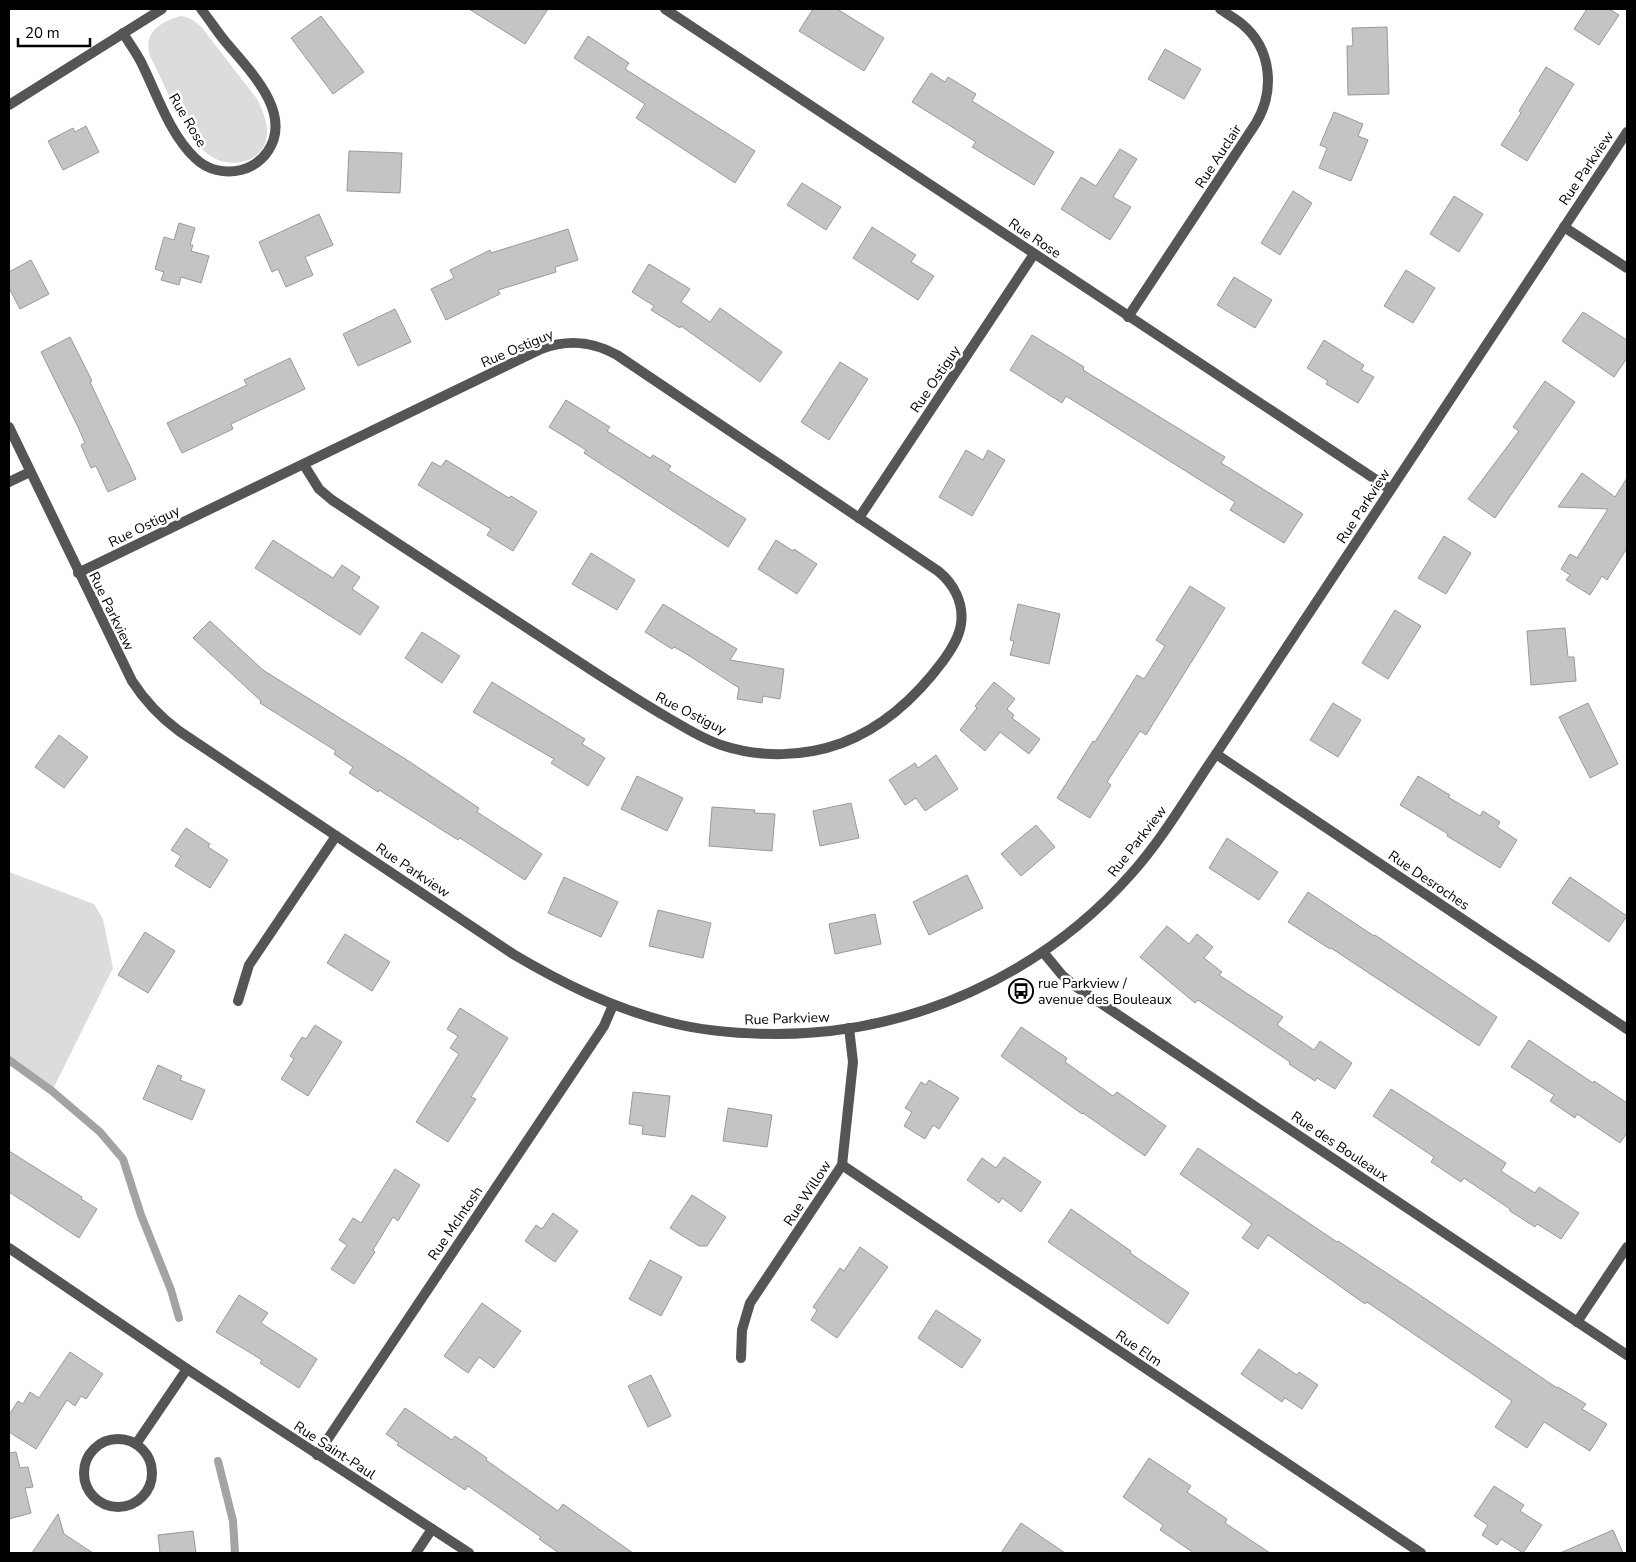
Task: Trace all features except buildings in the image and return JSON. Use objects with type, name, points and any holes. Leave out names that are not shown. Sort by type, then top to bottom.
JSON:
[{"type":"street","points":[[9,105],[162,9]]},
{"type":"street","name":"Rue Rose","points":[[123,33],[140,60],[168,118],[190,153],[209,168],[225,171],[241,170],[255,163],[267,153],[276,130],[275,114],[270,100],[259,83],[201,9]]},
{"type":"street","name":"Rue Rose","points":[[665,9],[1390,490]]},
{"type":"street","name":"Rue Auclair","points":[[1128,317],[1256,123],[1267,96],[1268,76],[1260,48],[1242,24],[1220,9]]},
{"type":"street","name":"Rue Parkview","points":[[9,427],[78,573],[132,681],[157,714],[179,731],[513,954],[578,990],[613,1005],[668,1022],[722,1031],[788,1034],[849,1028],[913,1014],[967,994],[1001,978],[1043,952],[1085,919],[1132,874],[1216,754],[1627,132]]},
{"type":"street","points":[[1564,227],[1627,268]]},
{"type":"street","name":"Rue Ostiguy","points":[[859,518],[1034,254]]},
{"type":"street","name":"Rue Ostiguy","points":[[78,573],[541,349],[560,343],[579,342],[598,346],[617,355],[932,567],[950,583],[959,598],[962,616],[959,633],[952,648],[924,684],[896,712],[870,730],[842,743],[811,752],[765,754],[734,749],[704,738],[644,704],[332,500],[319,489],[304,465]]},
{"type":"street","points":[[9,482],[30,472]]},
{"type":"street","name":"Rue Desroches","points":[[1216,754],[1627,1029]]},
{"type":"street","points":[[238,1001],[250,965],[336,836]]},
{"type":"street","name":"Rue des Bouleaux","points":[[1043,952],[1062,975],[1076,986],[1627,1355]]},
{"type":"street","name":"Rue McIntosh","points":[[317,1454],[604,1026],[613,1005]]},
{"type":"street","name":"Rue Willow","points":[[741,1358],[742,1330],[750,1303],[842,1165],[853,1062],[849,1028]]},
{"type":"street","name":"Rue Elm","points":[[842,1165],[1421,1553]]},
{"type":"street","points":[[1577,1322],[1627,1247]]},
{"type":"street","name":"Rue Saint-Paul","points":[[9,1248],[187,1369],[469,1553]]},
{"type":"street","points":[[136,1444],[187,1369]]},
{"type":"street","points":[[113,1439],[136,1444],[150,1460],[151,1484],[145,1495],[136,1503],[125,1507],[113,1507],[102,1504],[93,1497],[87,1488],[84,1468],[87,1457],[102,1442],[113,1439]]},
{"type":"street","points":[[416,1553],[432,1529]]},
{"type":"shaded area","points":[[181,16],[193,20],[203,29],[257,99],[261,107],[267,128],[265,142],[261,150],[254,157],[246,161],[237,163],[218,160],[200,147],[184,124],[150,56],[148,48],[151,35],[160,25]]},
{"type":"shaded area","points":[[9,872],[94,904],[103,919],[113,968],[52,1091],[9,1063]]},
{"type":"waterway","points":[[9,1060],[52,1091],[100,1132],[123,1159],[141,1215],[171,1290],[179,1318]]},
{"type":"waterway","points":[[218,1461],[233,1521],[235,1553]]},
{"type":"place","name":"rue Parkview / avenue des Bouleaux","points":[[1021,991]]}]
